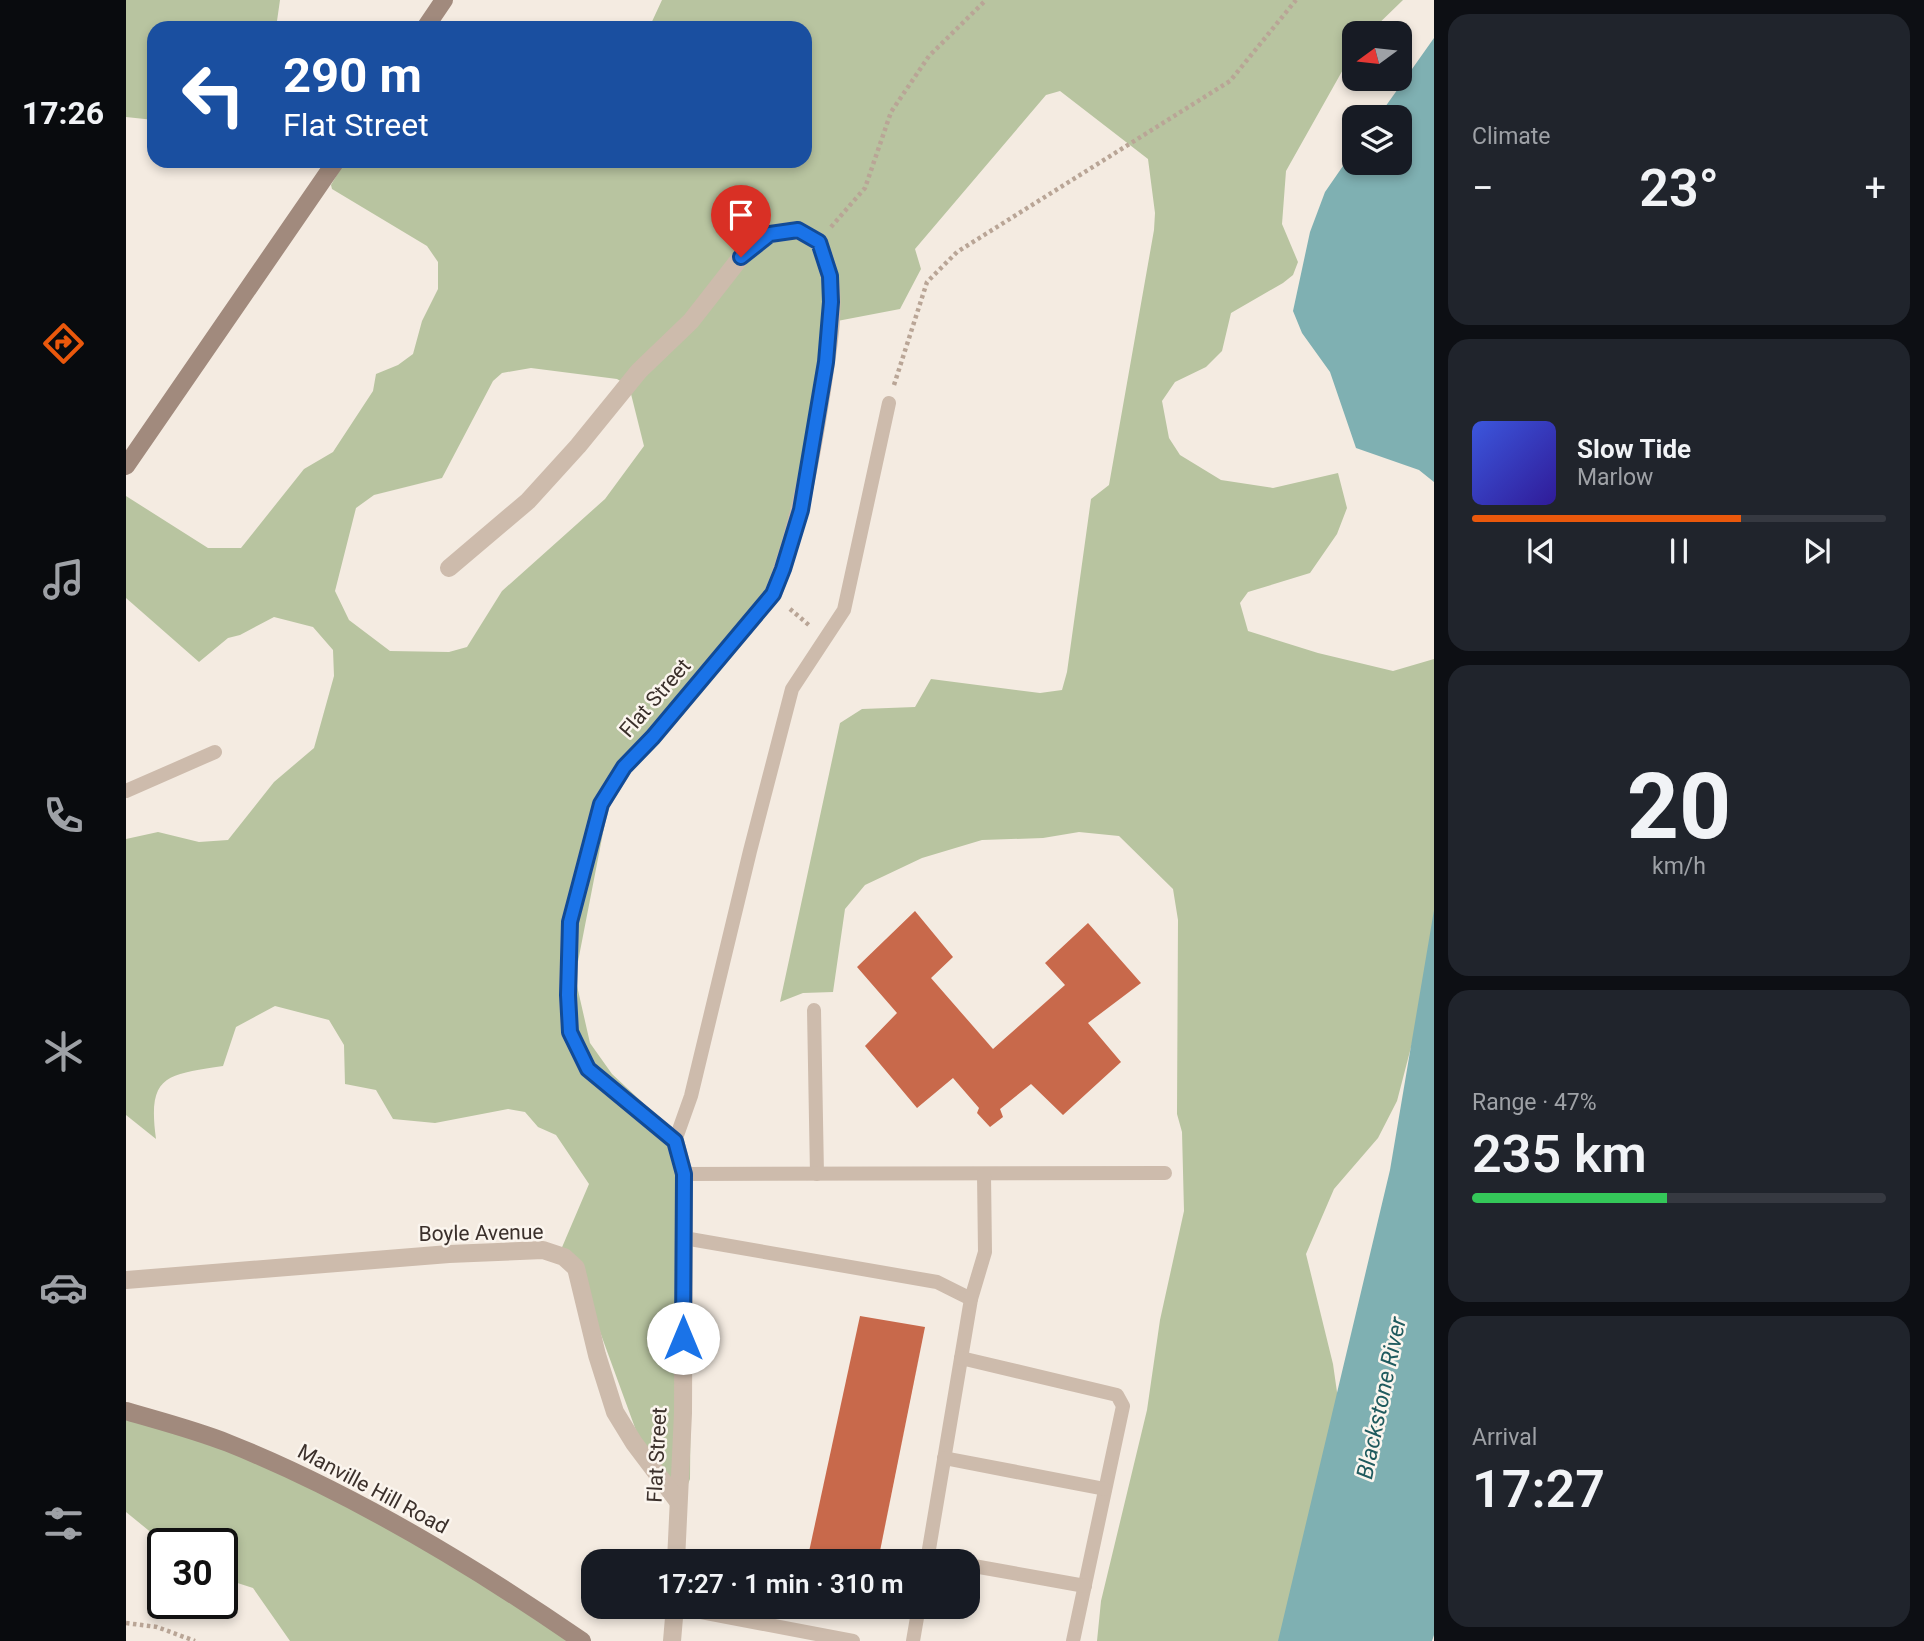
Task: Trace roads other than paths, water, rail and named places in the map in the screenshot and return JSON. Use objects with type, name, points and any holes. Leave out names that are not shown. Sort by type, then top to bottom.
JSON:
[{"type":"main road","points":[[430,21],[444,0]]},
{"type":"main road","points":[[126,466],[331,168]]},
{"type":"main road","name":"Manville Hill Road","points":[[126,1411],[224,1441],[309,1480],[404,1529],[582,1641]]},
{"type":"street","name":"Flat Street","points":[[449,568],[528,501],[660,348],[691,321],[741,257],[770,234],[798,230],[819,242],[830,276],[831,302],[826,362],[801,510],[783,569],[773,594],[653,737],[624,767],[601,804],[570,922],[570,1032],[588,1069],[675,1141],[684,1174],[683,1413],[676,1549]]},
{"type":"street","name":"Boyle Avenue","points":[[126,1280],[449,1254],[543,1250],[564,1257],[576,1268],[597,1355],[615,1412],[634,1443],[677,1500]]},
{"type":"street","points":[[672,1641],[673,1619]]},
{"type":"lane","points":[[675,1141],[691,1096],[792,689],[844,610],[889,403]]},
{"type":"lane","points":[[126,791],[215,752]]},
{"type":"lane","points":[[814,1010],[817,1174]]},
{"type":"lane","points":[[684,1174],[1165,1173]]},
{"type":"lane","points":[[929,1549],[971,1298],[985,1252],[984,1175]]},
{"type":"lane","points":[[684,1238],[937,1282],[971,1298]]},
{"type":"lane","points":[[961,1358],[1116,1395],[1123,1406],[1073,1641]]},
{"type":"lane","points":[[944,1458],[1105,1489]]},
{"type":"lane","points":[[980,1567],[1085,1586]]},
{"type":"lane","points":[[737,1619],[853,1641]]},
{"type":"lane","points":[[913,1641],[917,1619]]},
{"type":"water","points":[[1434,38],[1434,482],[1419,470],[1356,448],[1330,372],[1302,333],[1293,311],[1310,232],[1325,192],[1342,167],[1342,175],[1412,175],[1412,105],[1387,105],[1396,91],[1412,91],[1412,69]]},
{"type":"water","name":"Blackstone River","points":[[1434,910],[1434,1635],[1432,1641],[1278,1641],[1390,1170]]}]
